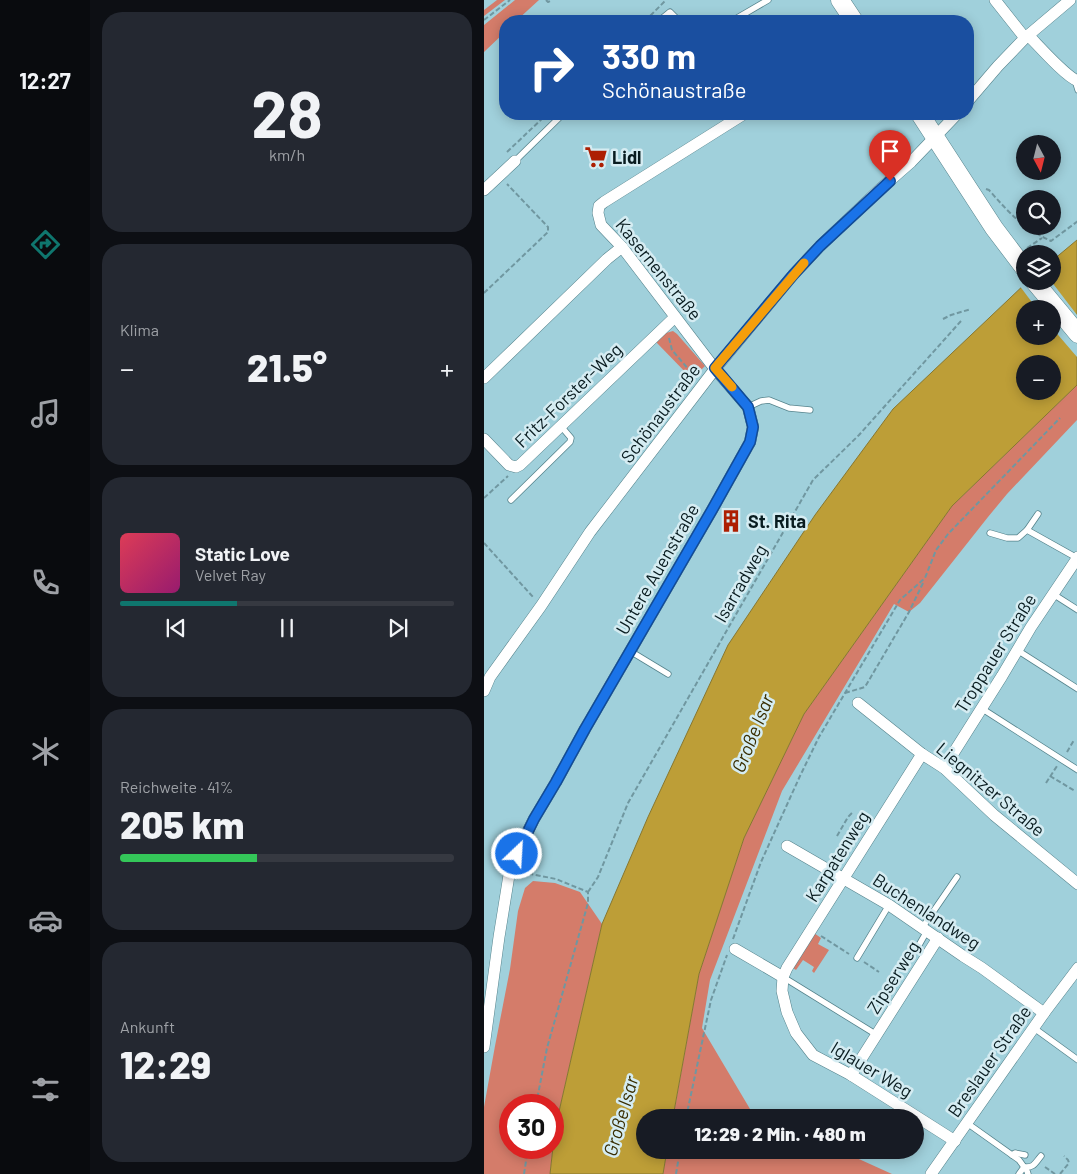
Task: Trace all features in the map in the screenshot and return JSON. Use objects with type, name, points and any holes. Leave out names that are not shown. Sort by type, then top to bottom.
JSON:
[{"type":"main road","points":[[840,0],[850,15]]},
{"type":"main road","points":[[854,0],[864,15]]},
{"type":"main road","points":[[924,120],[994,228],[1016,258]]},
{"type":"main road","points":[[1041,290],[1077,334]]},
{"type":"street","points":[[995,0],[1027,37],[1076,84]]},
{"type":"street","points":[[974,94],[1027,37],[1070,0]]},
{"type":"street","name":"Kasernenstraße","points":[[715,368],[622,248],[601,225],[598,213],[599,206],[604,202],[734,120]]},
{"type":"street","name":"Schönaustraße","points":[[484,690],[490,677],[541,606],[590,532],[715,368],[793,275],[820,246],[911,162],[951,120]]},
{"type":"street","points":[[484,190],[499,176],[510,157]]},
{"type":"street","points":[[484,378],[607,259],[622,248]]},
{"type":"street","name":"Fritz-Forster-Weg","points":[[484,439],[509,465],[516,467],[520,465],[675,317]]},
{"type":"street","points":[[715,368],[748,407]]},
{"type":"street","name":"Untere Auenstraße","points":[[484,1047],[510,869],[534,819],[750,442],[753,427],[748,407]]},
{"type":"street","name":"Troppauer Straße","points":[[944,768],[1077,557]]},
{"type":"street","name":"Liegnitzer Straße","points":[[858,703],[922,754],[944,768],[994,815],[1077,884]]},
{"type":"street","name":"Karpatenweg","points":[[787,1012],[782,1000],[782,991],[783,977],[787,968],[922,754]]},
{"type":"street","name":"Buchenlandweg","points":[[787,846],[889,905],[999,979],[1044,1013]]},
{"type":"street","name":"Zipserweg","points":[[851,1075],[908,992],[938,938]]},
{"type":"street","points":[[731,950],[783,977]]},
{"type":"street","name":"Breslauer Straße","points":[[931,1174],[1077,968]]},
{"type":"street","name":"Iglauer Weg","points":[[787,1012],[796,1033],[813,1055],[851,1075],[955,1141]]},
{"type":"lane","points":[[742,15],[768,0]]},
{"type":"lane","points":[[510,157],[556,120]]},
{"type":"lane","points":[[748,407],[761,401],[769,400],[789,408],[810,410]]},
{"type":"lane","points":[[511,500],[570,442],[571,438],[560,426]]},
{"type":"lane","points":[[990,533],[1007,538],[1018,538],[1027,530],[1038,514]]},
{"type":"lane","points":[[1027,530],[1077,557]]},
{"type":"lane","points":[[1053,594],[1077,610]]},
{"type":"lane","points":[[1017,650],[1077,689]]},
{"type":"lane","points":[[630,651],[668,674]]},
{"type":"lane","points":[[981,708],[1077,770]]},
{"type":"lane","points":[[918,945],[957,877]]},
{"type":"lane","points":[[857,958],[889,905]]},
{"type":"lane","name":"Zipserweg","points":[[783,977],[877,1035]]},
{"type":"lane","points":[[1034,1028],[1077,1060]]},
{"type":"lane","points":[[967,1123],[1019,1160],[1028,1171],[1028,1174]]},
{"type":"lane","points":[[1012,1155],[1015,1153],[1025,1155]]},
{"type":"lane","points":[[1024,1167],[1030,1168],[1039,1159]]},
{"type":"lane","points":[[1019,1174],[1024,1167]]},
{"type":"path","points":[[484,20],[510,0]]},
{"type":"path","points":[[546,0],[548,2],[552,0]]},
{"type":"path","points":[[651,15],[666,0]]},
{"type":"path","points":[[510,157],[542,120]]},
{"type":"path","points":[[484,293],[547,234],[549,229],[499,176]]},
{"type":"path","points":[[965,184],[989,190],[1010,214],[1034,234],[1051,241],[1077,221]]},
{"type":"path","points":[[1036,245],[1043,238]]},
{"type":"path","points":[[944,319],[971,309]]},
{"type":"path","name":"Isarradweg","points":[[588,892],[598,876],[628,803],[813,480],[859,435],[961,321]]},
{"type":"path","points":[[668,333],[672,350],[694,376]]},
{"type":"path","points":[[845,693],[866,687],[909,612],[936,550],[948,534],[1060,418]]},
{"type":"path","points":[[484,498],[516,467]]},
{"type":"path","points":[[484,543],[541,606]]},
{"type":"path","points":[[688,1109],[711,1000],[731,950],[761,862],[819,737],[900,600],[925,578]]},
{"type":"path","points":[[1050,776],[1075,791]]},
{"type":"path","points":[[837,836],[852,813]]},
{"type":"path","points":[[510,869],[556,879],[588,892],[588,903],[547,1048],[538,1094]]},
{"type":"path","points":[[811,930],[878,972]]},
{"type":"path","points":[[1039,1159],[1055,1174],[1058,1174],[1069,1163],[1064,1156]]},
{"type":"path","points":[[524,1174],[526,1159]]},
{"type":"path","points":[[676,1174],[678,1159]]},
{"type":"shaded area","points":[[497,0],[505,0],[484,16],[484,10]]},
{"type":"shaded area","points":[[515,0],[539,0],[523,15],[499,15],[499,38],[484,52],[484,25]]},
{"type":"shaded area","points":[[673,331],[705,366],[692,379],[656,342],[666,333]]},
{"type":"shaded area","points":[[1077,385],[1077,420],[1007,494],[920,603],[909,612],[894,604],[782,791],[710,980],[702,1028],[750,1109],[675,1109],[699,974],[744,838],[804,714],[952,506]]},
{"type":"shaded area","points":[[533,881],[555,883],[580,892],[602,924],[563,1094],[499,1094],[499,1159],[552,1159],[550,1174],[484,1174],[484,1107],[510,969],[518,911],[525,888]]},
{"type":"shaded area","points":[[814,933],[821,938],[818,944],[829,950],[814,973],[812,971],[814,967],[803,960],[796,970],[793,968]]},
{"type":"shaded area","points":[[666,1159],[859,1159],[892,1174],[663,1174]]},
{"type":"water","name":"Große Isar","points":[[1077,240],[1077,385],[952,506],[804,714],[744,838],[699,974],[674,1109],[636,1109],[636,1159],[666,1159],[663,1174],[550,1174],[552,1159],[564,1159],[563,1094],[602,924],[648,817],[728,645],[815,515],[893,409],[1019,290],[1061,290],[1061,253]]},
{"type":"pier","points":[[1023,290],[1058,290],[1077,315],[1077,357],[1061,338],[1061,300],[1030,300]]},
{"type":"slow traffic","points":[[732,387],[715,368],[804,263]]},
{"type":"place","name":"Lidl","points":[[596,157]]},
{"type":"place","name":"St. Rita","points":[[731,521]]},
{"type":"route","points":[[517,854],[534,819],[750,442],[753,427],[748,407],[715,368],[793,275],[820,246],[890,181]]}]
